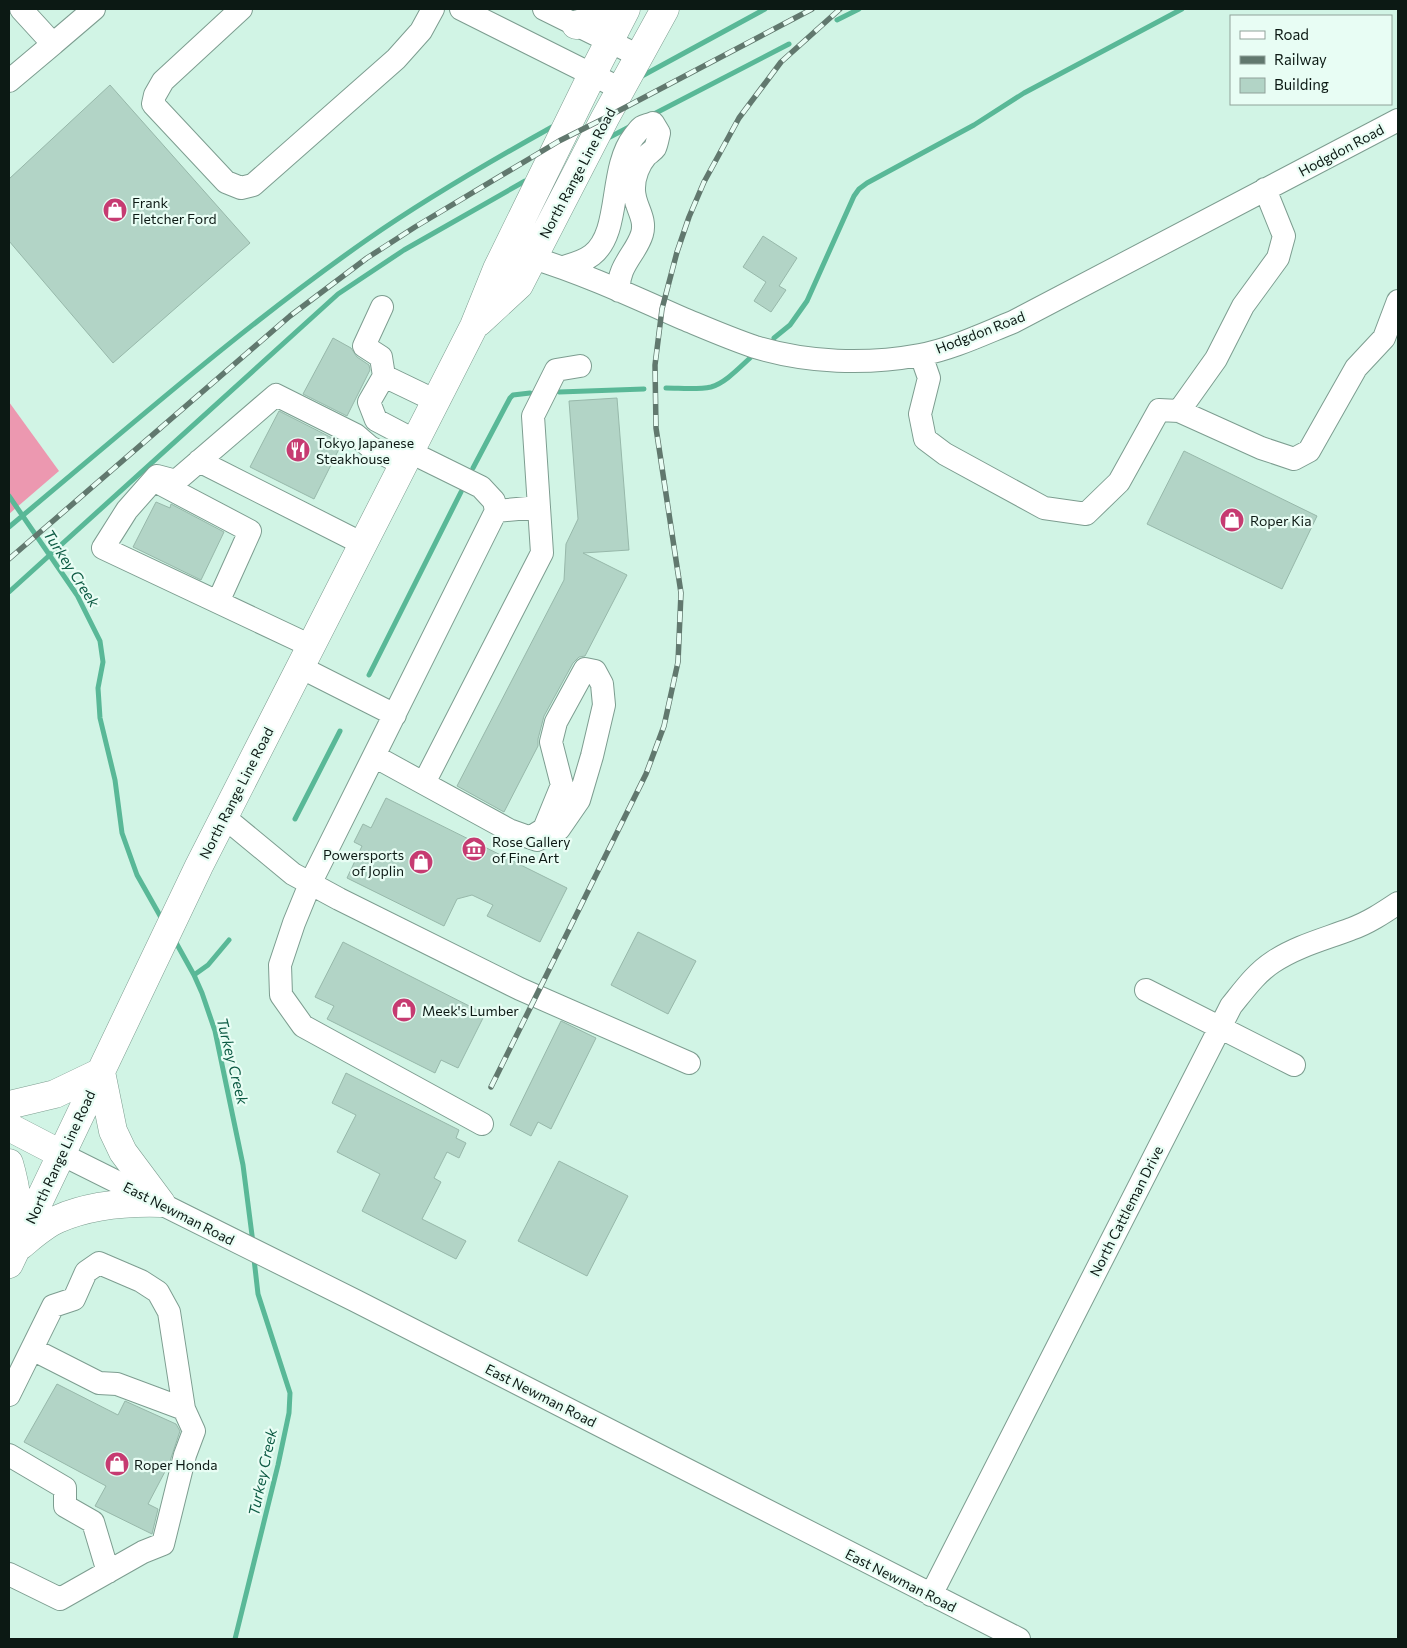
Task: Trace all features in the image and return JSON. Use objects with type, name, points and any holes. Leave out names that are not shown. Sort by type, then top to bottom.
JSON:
[{"type":"main road","points":[[576,25],[596,19],[609,9]]},
{"type":"main road","name":"North Range Line Road","points":[[14,1255],[199,866],[474,326],[497,268],[626,9]]},
{"type":"main road","name":"North Range Line Road","points":[[474,326],[520,284],[664,9]]},
{"type":"main road","points":[[9,1105],[55,1094],[101,1072],[114,1130],[123,1152],[160,1203]]},
{"type":"main road","points":[[9,1127],[61,1154]]},
{"type":"main road","points":[[9,1163],[19,1212],[14,1255]]},
{"type":"main road","points":[[14,1255],[56,1219],[99,1206],[137,1202],[160,1203]]},
{"type":"street","points":[[21,9],[52,44]]},
{"type":"street","points":[[9,81],[94,9]]},
{"type":"street","points":[[241,9],[163,81],[154,95],[154,104],[226,182],[241,188],[253,185],[396,59],[421,32],[433,9]]},
{"type":"street","points":[[461,9],[621,89]]},
{"type":"street","points":[[544,9],[639,56]]},
{"type":"street","name":"Hodgdon Road","points":[[533,258],[563,267],[722,335],[755,347],[807,358],[853,361],[922,355],[968,340],[1013,322],[1398,120]]},
{"type":"street","points":[[563,267],[580,263],[594,254],[606,236],[612,216],[620,165],[630,142],[641,128],[653,123],[659,133],[655,147],[645,157],[638,170],[634,189],[637,205],[643,218],[642,233],[624,264],[618,284],[619,291]]},
{"type":"street","points":[[1180,411],[1216,359],[1243,306],[1278,258],[1284,236],[1265,190]]},
{"type":"street","points":[[922,355],[929,378],[920,414],[926,439],[945,454],[1044,508],[1086,514],[1119,482],[1159,410],[1180,411],[1262,448],[1294,459],[1309,451],[1356,368],[1384,338],[1398,301]]},
{"type":"street","points":[[382,307],[364,346],[381,357],[384,376],[369,402],[376,420],[410,452],[481,487],[494,501],[496,511],[310,884],[294,922],[280,965],[281,995],[304,1026],[482,1124]]},
{"type":"street","points":[[424,784],[542,553],[533,416],[556,370],[580,366]]},
{"type":"street","points":[[384,376],[436,401]]},
{"type":"street","points":[[395,714],[218,602],[103,548],[128,510],[157,476],[176,481],[276,395],[356,435],[370,447],[410,452]]},
{"type":"street","points":[[199,461],[363,544]]},
{"type":"street","points":[[154,480],[250,531],[218,602]]},
{"type":"street","points":[[496,511],[539,507]]},
{"type":"street","points":[[374,756],[509,830],[531,838],[537,840],[559,829],[579,800],[604,706],[602,684],[595,671],[585,669],[556,722],[551,742],[562,785],[544,829],[531,838]]},
{"type":"street","points":[[224,817],[293,874],[310,884],[520,989],[689,1063]]},
{"type":"street","name":"North Cattleman Drive","points":[[931,1595],[1231,1006],[1251,981],[1272,962],[1298,948],[1352,929],[1376,918],[1398,903]]},
{"type":"street","points":[[1146,990],[1294,1064]]},
{"type":"street","name":"East Newman Road","points":[[61,1154],[356,1301],[1019,1639]]},
{"type":"street","points":[[9,1395],[53,1306],[74,1299],[86,1272],[99,1263],[141,1280],[158,1292],[169,1312],[184,1409],[194,1431],[185,1455],[163,1544],[143,1552],[60,1599],[9,1574]]},
{"type":"street","points":[[32,1349],[99,1383],[117,1384],[184,1409]]},
{"type":"street","points":[[9,1456],[65,1488],[65,1506],[93,1522],[108,1572]]},
{"type":"shaded area","points":[[9,402],[59,471],[9,514]]},
{"type":"building","name":"Frank Fletcher Ford","points":[[110,85],[250,243],[113,363],[9,241],[9,179]]},
{"type":"building","points":[[763,236],[797,258],[779,286],[786,290],[771,312],[754,301],[766,282],[743,267]]},
{"type":"building","points":[[333,338],[351,348],[357,357],[369,365],[370,370],[347,416],[303,394]]},
{"type":"building","points":[[617,398],[629,550],[583,553],[627,575],[585,656],[579,657],[573,663],[544,716],[538,746],[504,812],[457,786],[564,580],[566,544],[578,519],[569,401]]},
{"type":"building","name":"Tokyo Japanese Steakhouse","points":[[279,411],[342,443],[314,499],[250,467]]},
{"type":"building","name":"Roper Kia","points":[[1184,451],[1317,516],[1282,589],[1147,524]]},
{"type":"building","points":[[156,502],[170,508],[171,504],[224,532],[201,580],[133,547]]},
{"type":"building","name":"Powersports of Joplin","points":[[386,798],[567,888],[540,942],[487,916],[493,905],[472,895],[457,899],[444,926],[347,878],[362,846],[354,842],[363,824],[371,828]]},
{"type":"building","points":[[638,932],[696,961],[668,1014],[611,985]]},
{"type":"building","name":"Meek's Lumber","points":[[343,942],[485,1014],[458,1068],[441,1060],[435,1073],[327,1019],[334,1006],[315,997]]},
{"type":"building","points":[[561,1021],[596,1038],[551,1129],[538,1122],[531,1136],[510,1125]]},
{"type":"building","points":[[346,1073],[459,1130],[456,1138],[466,1143],[459,1158],[447,1152],[434,1178],[441,1182],[422,1219],[466,1241],[456,1259],[362,1211],[380,1174],[337,1152],[356,1115],[332,1103]]},
{"type":"building","points":[[559,1161],[628,1196],[587,1276],[518,1241]]},
{"type":"building","name":"Roper Honda","points":[[57,1384],[118,1415],[125,1401],[176,1424],[180,1431],[169,1464],[148,1504],[158,1509],[152,1534],[95,1506],[106,1486],[24,1442]]},
{"type":"waterway","points":[[642,76],[765,9]]},
{"type":"waterway","points":[[837,20],[859,9]]},
{"type":"waterway","points":[[774,338],[790,325],[807,301],[854,196],[859,189],[974,125],[1024,93],[1182,9]]},
{"type":"waterway","points":[[652,115],[789,44]]},
{"type":"waterway","points":[[610,137],[631,126]]},
{"type":"waterway","points":[[9,527],[185,379],[321,273],[413,209],[552,127]]},
{"type":"waterway","points":[[9,592],[338,294],[404,250],[525,181]]},
{"type":"waterway","points":[[666,388],[694,389],[711,387],[727,379],[750,358]]},
{"type":"waterway","points":[[559,392],[644,389]]},
{"type":"waterway","points":[[473,468],[510,398],[513,395],[530,393]]},
{"type":"waterway","points":[[369,675],[461,492]]},
{"type":"waterway","name":"Turkey Creek","points":[[9,496],[77,595],[100,641],[103,662],[98,688],[100,718],[115,780],[122,833],[137,875],[163,921]]},
{"type":"waterway","points":[[295,819],[340,731]]},
{"type":"waterway","name":"Turkey Creek","points":[[174,939],[194,975],[215,1031],[243,1165],[253,1243]]},
{"type":"waterway","points":[[194,975],[208,965],[229,940]]},
{"type":"waterway","name":"Turkey Creek","points":[[235,1639],[289,1413],[290,1393],[258,1294],[254,1259]]},
{"type":"railway","points":[[9,559],[290,316],[367,258],[559,141],[812,9]]},
{"type":"railway","points":[[491,1087],[646,774],[664,726],[678,662],[681,593],[656,428],[655,365],[662,309],[677,252],[704,182],[739,118],[781,62],[840,9]]},
{"type":"place","name":"Frank Fletcher Ford","points":[[115,210]]},
{"type":"place","name":"Tokyo Japanese Steakhouse","points":[[298,450]]},
{"type":"place","name":"Roper Kia","points":[[1232,520]]},
{"type":"place","name":"Rose Gallery of Fine Art","points":[[474,849]]},
{"type":"place","name":"Powersports of Joplin","points":[[421,862]]},
{"type":"place","name":"Meek's Lumber","points":[[404,1010]]},
{"type":"place","name":"Roper Honda","points":[[117,1464]]}]
